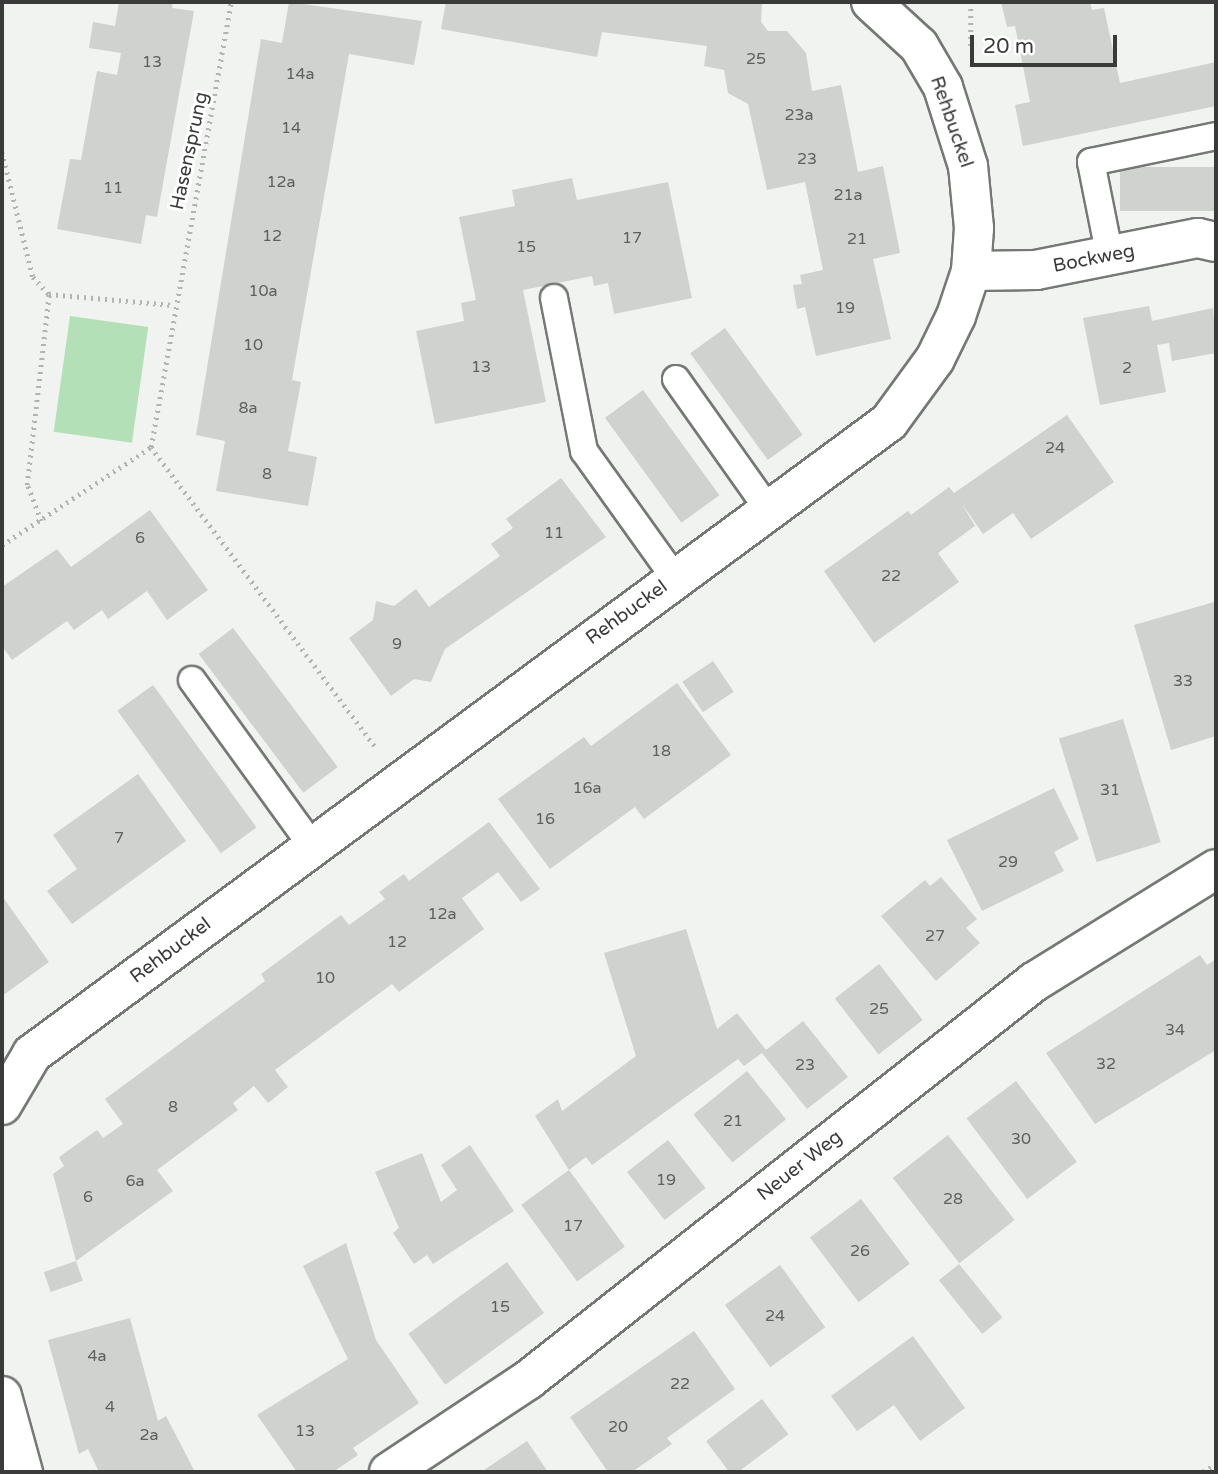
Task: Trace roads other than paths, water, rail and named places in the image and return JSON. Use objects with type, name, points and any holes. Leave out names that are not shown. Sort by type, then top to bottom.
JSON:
[{"type":"street","name":"Rehbuckel","points":[[2,1105],[32,1054],[889,422],[935,359],[971,271],[968,166],[943,87],[919,46],[871,2]]},
{"type":"street","name":"Bockweg","points":[[971,271],[1036,270],[1198,238],[1216,242]]},
{"type":"street","name":"Neuer Weg","points":[[389,1472],[528,1381],[1034,982],[1216,869]]},
{"type":"street","points":[[2,1396],[23,1472]]},
{"type":"lane","points":[[1111,257],[1091,162],[1216,136]]},
{"type":"lane","points":[[554,299],[584,451],[675,578]]},
{"type":"lane","points":[[676,379],[768,509]]},
{"type":"lane","points":[[192,680],[312,846]]}]
